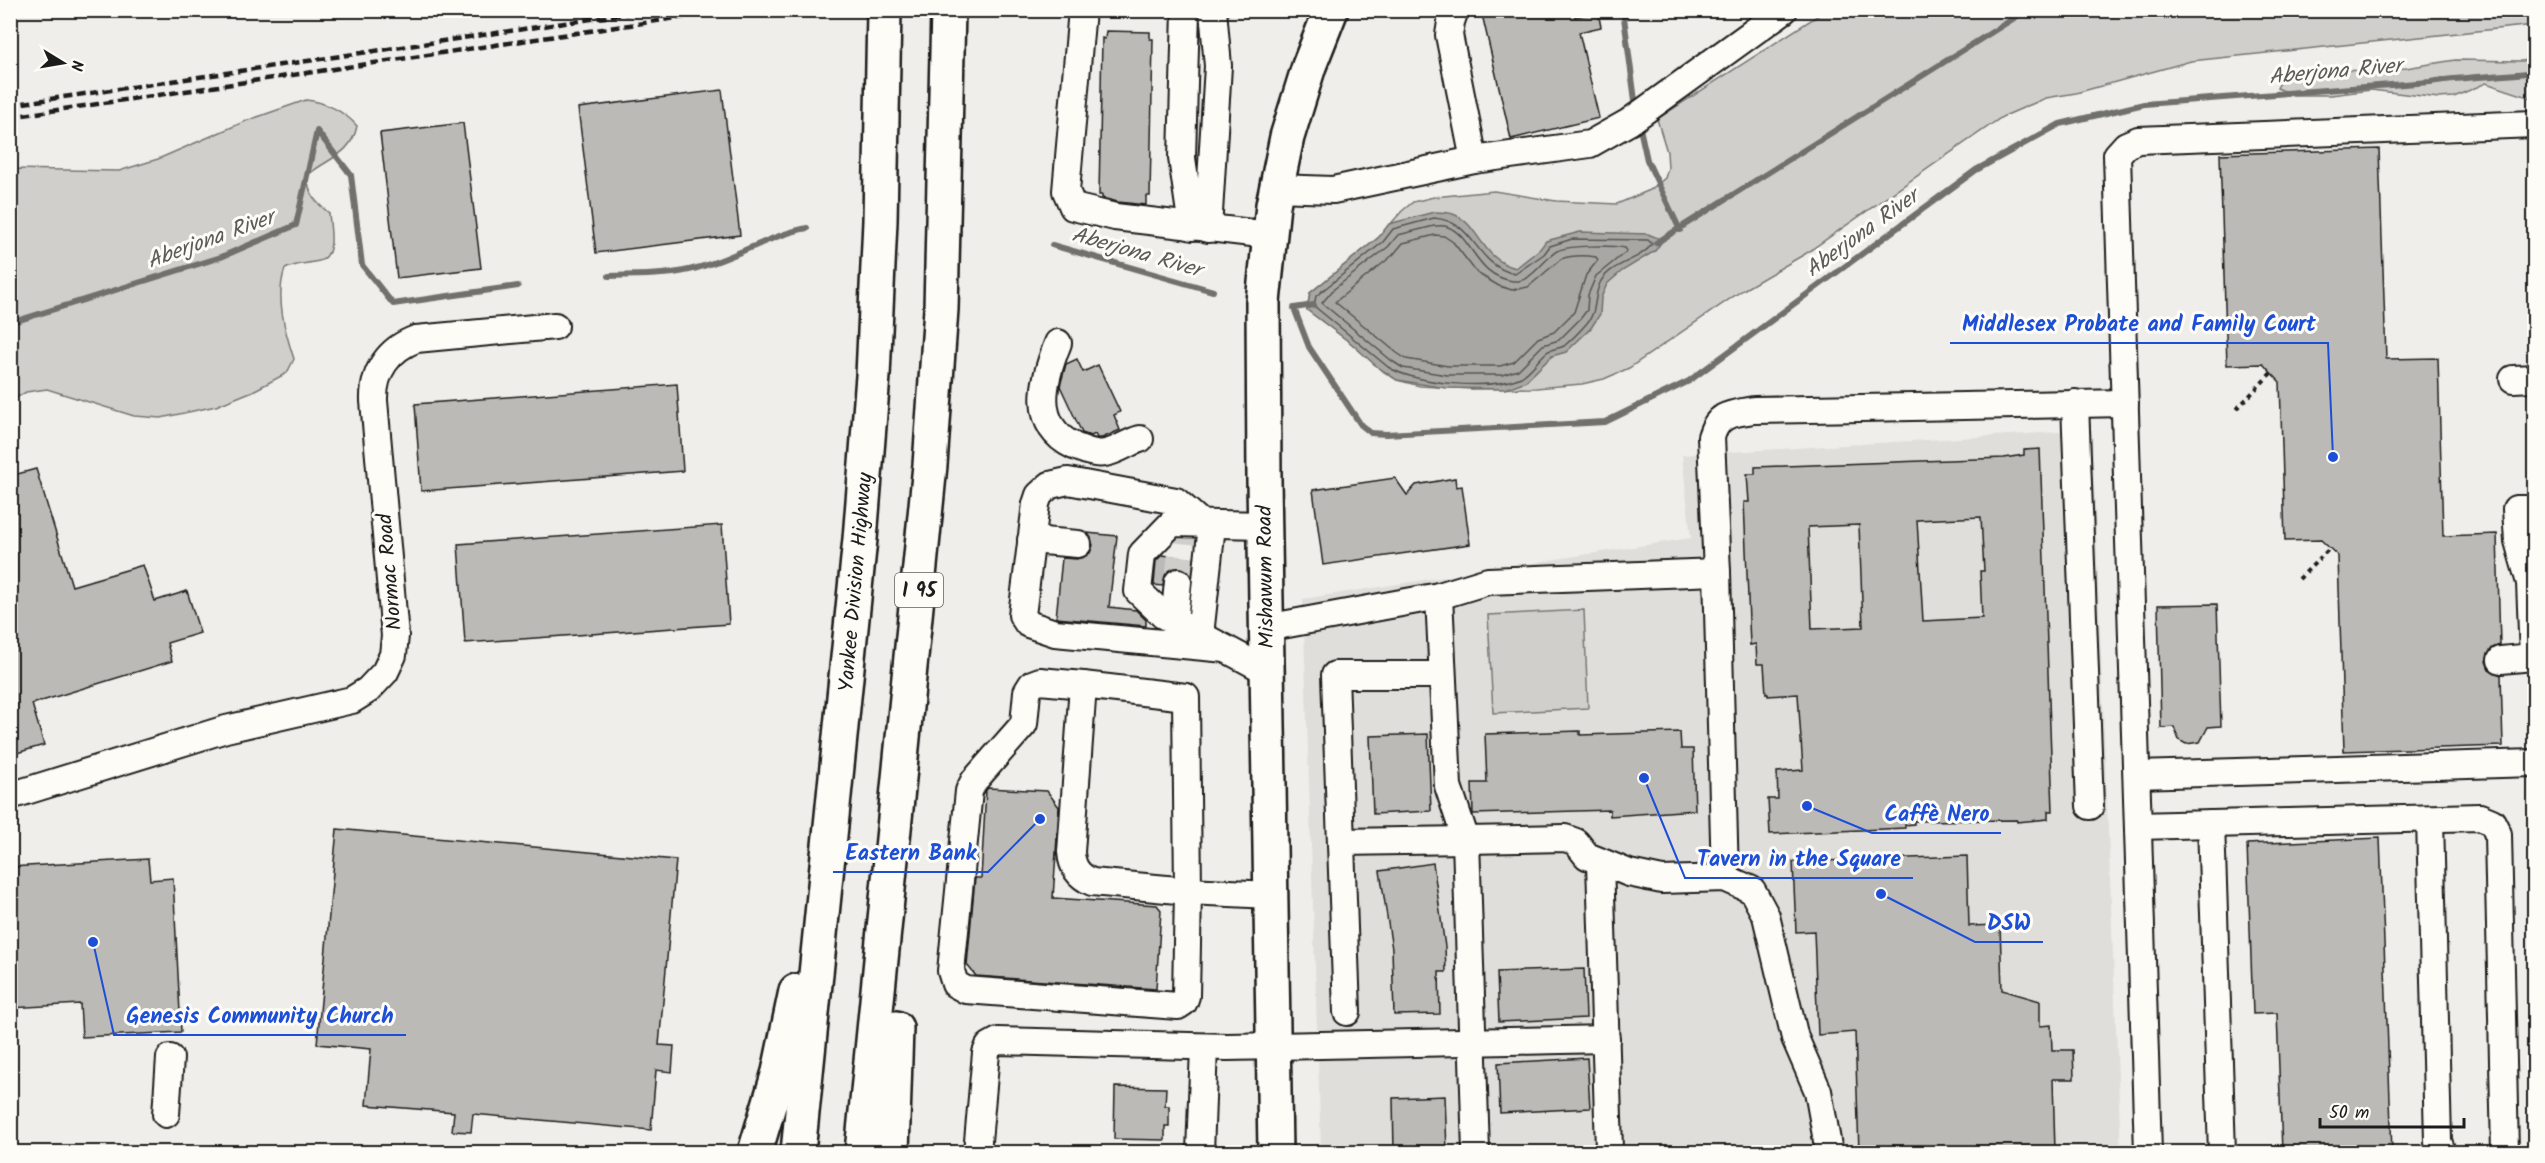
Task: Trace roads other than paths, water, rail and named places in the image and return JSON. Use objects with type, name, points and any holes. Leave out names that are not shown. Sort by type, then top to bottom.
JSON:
[{"type":"main road","name":"Mishawum Road","points":[[1275,1152],[1266,671],[1263,302],[1276,188],[1298,101],[1331,10]]},
{"type":"main road","name":"I 95","points":[[862,1152],[908,708],[930,465],[941,309],[948,19]]},
{"type":"main road","name":"Yankee Division Highway","points":[[798,1152],[860,539],[873,376],[880,222],[884,24]]},
{"type":"main road","points":[[892,1152],[908,708]]},
{"type":"main road","points":[[754,1152],[779,1072],[833,816]]},
{"type":"street","points":[[1082,10],[1066,191],[1073,207],[1115,217],[1269,236]]},
{"type":"street","points":[[1186,10],[1182,158],[1200,228]]},
{"type":"street","points":[[1200,228],[1218,66],[1213,10]]},
{"type":"street","points":[[1455,10],[1449,35],[1474,160]]},
{"type":"street","points":[[1276,188],[1333,190],[1474,160],[1583,146],[1597,141],[1639,115],[1784,10]]},
{"type":"street","points":[[2148,1152],[2116,164],[2120,151],[2126,145],[2138,140],[2535,124]]},
{"type":"street","name":"Normac Road","points":[[10,796],[226,729],[346,702],[368,690],[388,666],[395,636],[374,400],[378,372],[396,350],[416,339],[555,326]]},
{"type":"street","points":[[1058,343],[1047,370],[1045,384],[1047,416],[1054,433],[1069,444],[1097,453],[1114,451],[1140,439]]},
{"type":"street","points":[[2075,403],[2090,806]]},
{"type":"street","points":[[1725,878],[1711,437],[1715,423],[1727,415],[1754,410],[2125,403]]},
{"type":"street","points":[[1207,524],[1176,501],[1064,481],[1050,485],[1039,495],[1036,504],[1022,615],[1028,624],[1058,633],[1226,649]]},
{"type":"street","points":[[2501,660],[2533,657],[2530,584],[2518,541],[2516,509],[2535,509]]},
{"type":"street","points":[[1265,525],[1172,523],[1142,554],[1138,591],[1163,615],[1266,671]]},
{"type":"street","points":[[1200,635],[1207,524]]},
{"type":"street","points":[[1031,540],[1078,544]]},
{"type":"street","points":[[1266,628],[1439,596],[1488,581],[1717,572]]},
{"type":"street","points":[[1174,621],[1178,582]]},
{"type":"street","points":[[1439,596],[1448,786],[1466,840],[1476,1152]]},
{"type":"street","points":[[1347,1012],[1335,675],[1441,675]]},
{"type":"street","points":[[1040,681],[1083,685],[1186,697],[1188,891],[1186,996],[1184,1002],[1178,1006],[966,990],[957,987],[953,981],[951,971],[970,788],[1024,724],[1028,689],[1032,684],[1040,681]]},
{"type":"street","points":[[1083,685],[1071,852],[1075,868],[1082,877],[1092,882],[1188,891],[1271,895]]},
{"type":"street","points":[[2137,775],[2535,763]]},
{"type":"street","points":[[2138,826],[2483,818],[2492,822],[2498,834],[2505,1152]]},
{"type":"street","points":[[2430,819],[2438,1141],[2442,1152]]},
{"type":"street","points":[[2211,824],[2222,1152]]},
{"type":"street","points":[[1341,842],[1565,838],[1576,842],[1587,856],[1629,873],[1662,880],[1725,878],[1752,890],[1766,916],[1795,1038],[1818,1091],[1829,1152]]},
{"type":"street","points":[[1600,863],[1609,1149]]},
{"type":"street","points":[[977,1152],[986,1053],[989,1046],[996,1041],[1204,1047],[1606,1039]]},
{"type":"street","points":[[1200,1152],[1204,1047]]},
{"type":"street","points":[[166,1114],[170,1058]]},
{"type":"water","points":[[1434,212],[1451,213],[1462,219],[1487,250],[1504,264],[1516,268],[1540,249],[1546,241],[1580,232],[1648,234],[1663,240],[1655,251],[1622,271],[1607,284],[1601,298],[1600,314],[1591,328],[1566,352],[1552,356],[1526,381],[1505,389],[1446,388],[1397,380],[1307,310],[1310,293],[1379,237],[1389,224]]},
{"type":"waterway","points":[[1623,10],[1636,108]]},
{"type":"waterway","points":[[1656,243],[2027,10]]},
{"type":"waterway","name":"Aberjona River","points":[[1314,305],[1294,308],[1309,347],[1361,425],[1371,433],[1605,422],[1689,381],[1976,170],[2060,124],[2144,104],[2534,72]]},
{"type":"waterway","points":[[1639,124],[1647,160],[1680,230]]},
{"type":"waterway","name":"Aberjona River","points":[[10,323],[221,257],[296,225],[317,131],[351,175],[362,265],[393,304],[518,286]]},
{"type":"waterway","name":"Aberjona River","points":[[609,276],[654,275],[686,271],[725,259],[779,236],[807,228]]},
{"type":"waterway","name":"Aberjona River","points":[[1052,245],[1213,291]]},
{"type":"tunnel","points":[[1178,582],[1184,523]]},
{"type":"railway","points":[[10,105],[652,10]]},
{"type":"railway","points":[[10,117],[731,10]]},
{"type":"place","name":"Middlesex Probate and Family Court","points":[[2333,457]]},
{"type":"place","name":"Tavern in the Square","points":[[1644,778]]},
{"type":"place","name":"Caffè Nero","points":[[1807,806]]},
{"type":"place","name":"Eastern Bank","points":[[1040,819]]},
{"type":"place","name":"DSW","points":[[1881,894]]},
{"type":"place","name":"Genesis Community Church","points":[[93,942]]}]
